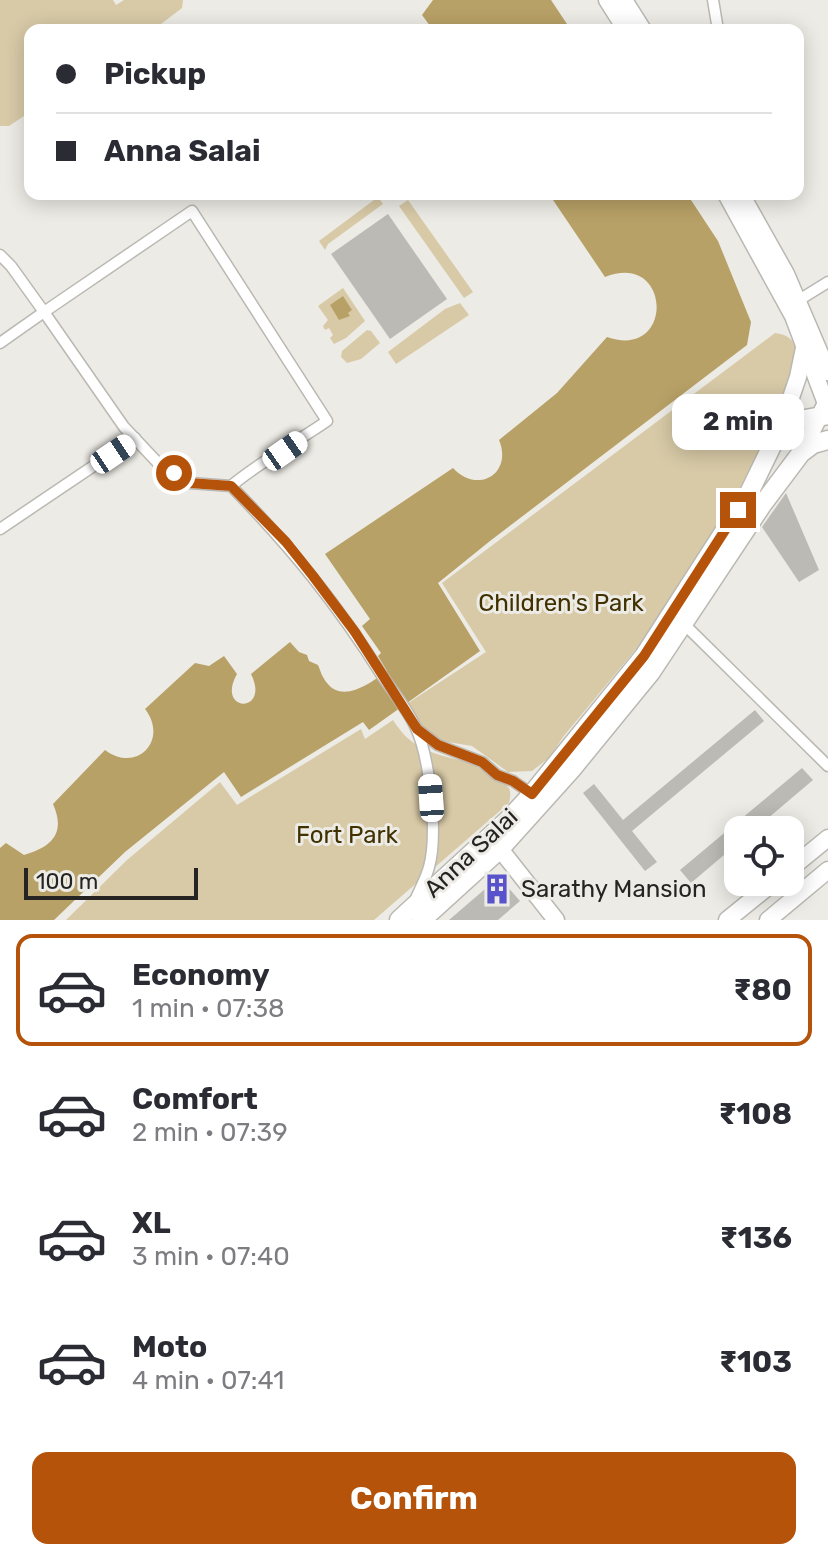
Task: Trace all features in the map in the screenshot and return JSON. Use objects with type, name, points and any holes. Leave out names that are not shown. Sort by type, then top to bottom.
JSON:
[{"type":"highway","points":[[781,427],[826,410]]},
{"type":"highway","name":"Anna Salai","points":[[411,917],[532,794],[644,656],[749,493],[781,427]]},
{"type":"highway","name":"Anna Salai","points":[[411,917],[500,849],[531,818],[651,672],[801,453],[813,444],[828,440]]},
{"type":"main road","points":[[607,0],[622,24]]},
{"type":"main road","points":[[624,0],[639,24]]},
{"type":"main road","points":[[729,200],[781,293],[817,346],[827,386],[826,410],[801,453]]},
{"type":"main road","points":[[744,200],[799,300],[828,372]]},
{"type":"main road","points":[[781,427],[798,377],[817,346]]},
{"type":"main road","points":[[804,858],[828,838]]},
{"type":"main road","points":[[500,849],[556,920]]},
{"type":"main road","points":[[768,920],[828,870]]},
{"type":"main road","points":[[727,920],[757,896]]},
{"type":"street","points":[[713,0],[717,24]]},
{"type":"street","points":[[0,343],[192,211],[327,421],[285,451],[254,466],[231,486]]},
{"type":"street","points":[[0,255],[44,312],[68,350],[135,438],[158,463],[190,483],[231,486],[286,542],[355,632],[417,729],[429,777],[432,819],[430,866],[411,917]]},
{"type":"street","points":[[799,300],[828,282]]},
{"type":"street","points":[[0,529],[135,438]]},
{"type":"street","points":[[683,623],[828,766]]},
{"type":"street","points":[[417,729],[438,745],[482,762],[497,775],[532,794]]},
{"type":"green space","points":[[0,0],[113,0],[116,5],[124,0],[183,0],[182,8],[161,24],[24,24],[24,116],[9,126],[0,126]]},
{"type":"green space","points":[[374,200],[380,200],[383,204],[328,244],[325,250],[319,241]]},
{"type":"green space","points":[[408,200],[473,292],[464,298],[399,206]]},
{"type":"green space","points":[[343,288],[365,321],[334,344],[329,328],[325,330],[323,326],[328,320],[318,306]]},
{"type":"green space","points":[[460,303],[469,315],[396,364],[388,352],[445,309]]},
{"type":"green space","points":[[367,330],[380,343],[361,359],[347,363],[341,357],[342,351]]},
{"type":"green space","name":"Children's Park","points":[[775,333],[791,339],[798,355],[757,458],[710,540],[636,649],[550,757],[532,771],[508,772],[472,746],[442,741],[420,726],[405,705],[486,652],[442,583]]},
{"type":"green space","name":"Fort Park","points":[[393,720],[416,745],[475,766],[507,786],[510,797],[509,803],[374,920],[66,920],[127,860],[220,782],[237,805],[361,729],[365,739]]},
{"type":"shaded area","points":[[433,0],[551,0],[567,24],[429,24],[422,15]]},
{"type":"shaded area","points":[[553,200],[691,200],[718,241],[751,322],[747,345],[438,583],[480,651],[369,730],[363,722],[241,797],[224,772],[125,852],[54,920],[0,920],[0,848],[6,843],[24,855],[49,843],[58,823],[53,804],[105,750],[128,758],[146,750],[153,732],[145,709],[195,663],[209,666],[224,656],[237,674],[232,687],[233,696],[243,704],[250,702],[254,696],[251,674],[290,642],[299,652],[307,655],[309,661],[318,665],[322,676],[337,691],[363,687],[387,671],[378,656],[381,653],[362,626],[370,619],[325,554],[453,468],[473,480],[491,476],[501,462],[499,440],[557,393],[607,337],[629,340],[645,334],[654,321],[657,306],[653,290],[643,278],[627,273],[605,277]]},
{"type":"shaded area","points":[[343,296],[352,310],[348,313],[350,316],[339,320],[330,305]]},
{"type":"building","points":[[388,214],[447,299],[390,339],[331,254]]},
{"type":"building","points":[[786,493],[819,570],[799,582],[762,527]]},
{"type":"building","points":[[755,710],[764,721],[632,831],[657,862],[645,871],[583,793],[594,784],[623,820]]},
{"type":"building","points":[[802,768],[813,780],[771,816],[745,816]]},
{"type":"building","points":[[724,833],[724,855],[691,883],[680,870]]},
{"type":"building","name":"Sarathy Mansion","points":[[499,877],[520,901],[498,920],[449,920]]},
{"type":"place","name":"Sarathy Mansion","points":[[497,889]]},
{"type":"route","points":[[174,473],[190,483],[231,486],[286,542],[355,632],[417,729],[438,745],[482,762],[497,775],[532,794],[644,656],[738,510]]}]
